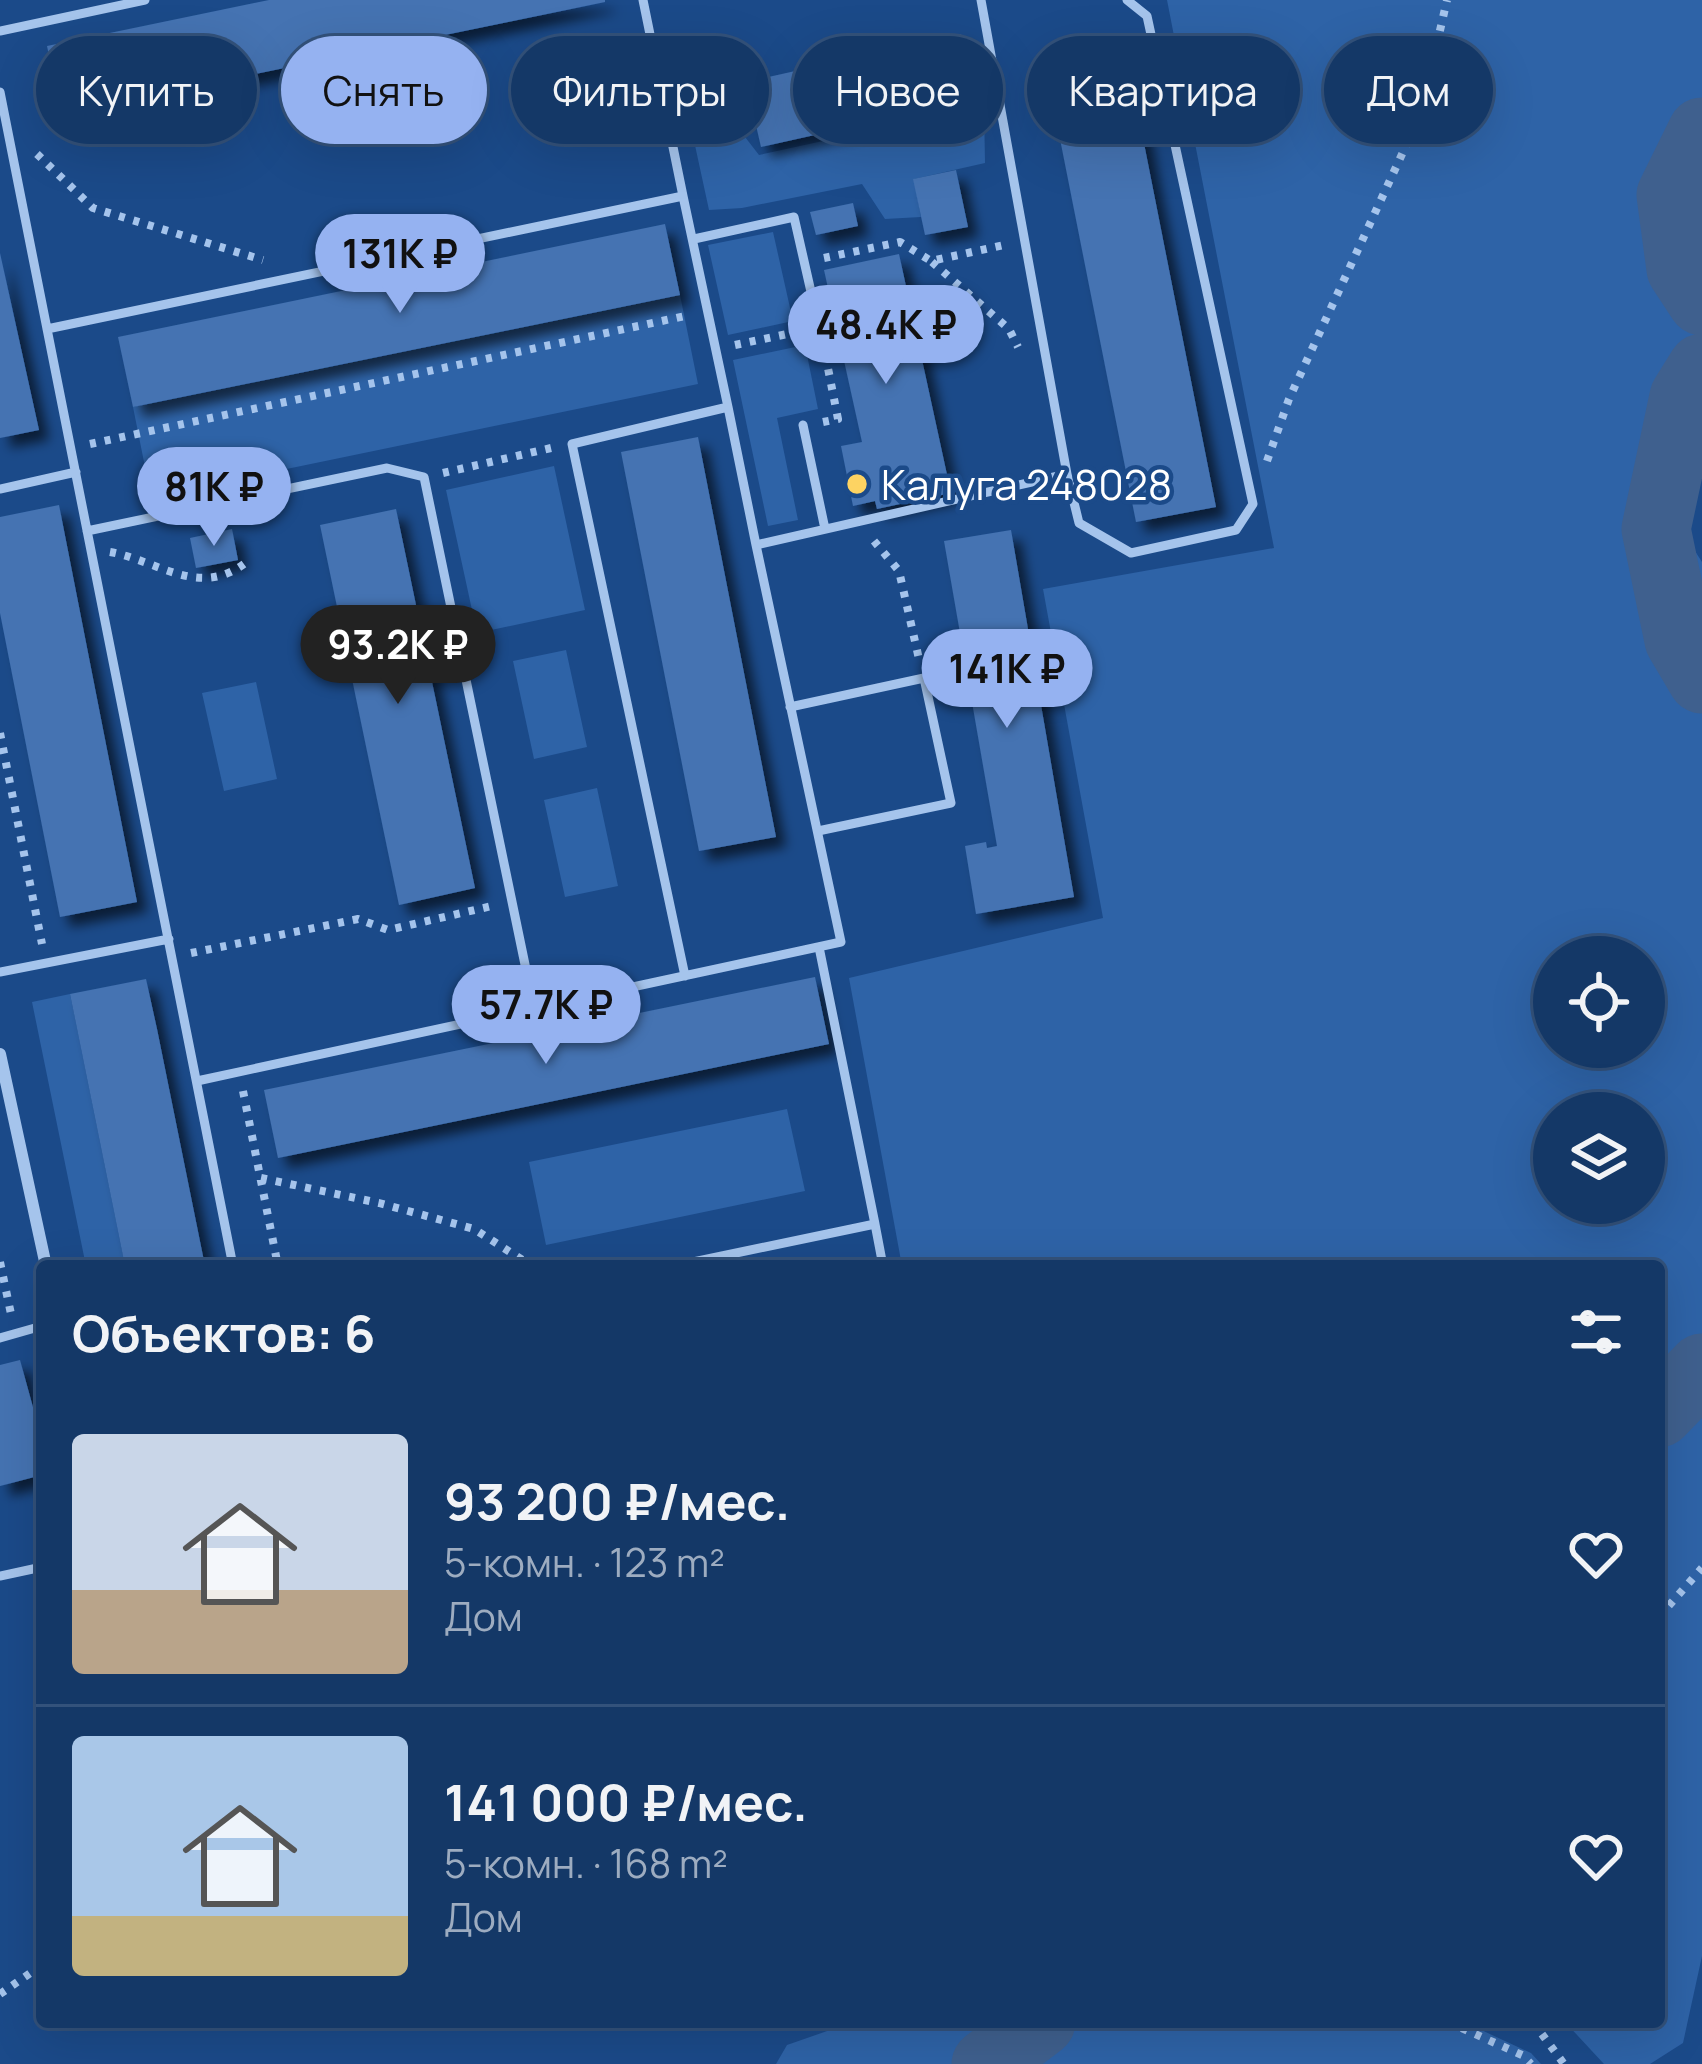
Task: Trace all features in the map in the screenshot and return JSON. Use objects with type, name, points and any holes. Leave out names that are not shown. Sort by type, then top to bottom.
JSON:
[{"type":"street","points":[[0,1054],[45,1260]]},
{"type":"lane","points":[[0,31],[145,0]]},
{"type":"lane","points":[[196,1081],[841,942],[643,0]]},
{"type":"lane","points":[[981,0],[1079,523],[1131,553],[1236,530],[1252,504],[1147,16],[1127,0]]},
{"type":"lane","points":[[0,92],[232,1260]]},
{"type":"lane","points":[[47,329],[683,196]]},
{"type":"lane","points":[[694,239],[794,217],[819,327]]},
{"type":"lane","points":[[685,976],[572,444],[728,407]]},
{"type":"lane","points":[[803,425],[825,529]]},
{"type":"lane","points":[[88,530],[387,468],[424,477],[534,1008]]},
{"type":"lane","points":[[0,490],[76,472]]},
{"type":"lane","points":[[756,545],[1067,474]]},
{"type":"lane","points":[[790,706],[924,678],[951,803],[818,832]]},
{"type":"lane","points":[[0,972],[169,939]]},
{"type":"lane","points":[[819,947],[882,1260]]},
{"type":"lane","points":[[703,1260],[874,1224]]},
{"type":"lane","points":[[0,1338],[36,1328]]},
{"type":"lane","points":[[0,1576],[36,1568]]},
{"type":"path","points":[[1252,504],[1288,398],[1421,113],[1447,0]]},
{"type":"path","points":[[6,124],[93,208],[307,275]]},
{"type":"path","points":[[931,261],[1025,240]]},
{"type":"path","points":[[805,263],[900,242],[931,261],[1009,329],[1017,347],[1044,345]]},
{"type":"path","points":[[71,448],[708,311]]},
{"type":"path","points":[[716,350],[819,327],[838,419],[803,425]]},
{"type":"path","points":[[424,477],[572,444]]},
{"type":"path","points":[[858,522],[899,571],[924,678]]},
{"type":"path","points":[[91,548],[145,558],[172,575],[195,578],[237,571],[250,559]]},
{"type":"path","points":[[0,733],[46,963]]},
{"type":"path","points":[[172,957],[358,919],[388,930],[512,901]]},
{"type":"path","points":[[239,1071],[277,1260]]},
{"type":"path","points":[[261,1178],[474,1229],[523,1260]]},
{"type":"path","points":[[0,1262],[15,1334]]},
{"type":"path","points":[[1665,1610],[1702,1568]]},
{"type":"path","points":[[0,1994],[36,1969]]},
{"type":"path","points":[[1461,2028],[1532,2064]]},
{"type":"path","points":[[1537,2028],[1564,2064]]},
{"type":"shaded area","points":[[1167,0],[1702,0],[1702,435],[1686,537],[1702,562],[1702,1956],[1683,2043],[1650,2064],[1604,2064],[1571,2028],[1665,2028],[1665,1260],[901,1260],[849,978],[1103,918],[1043,589],[1274,548],[1195,144],[1300,144],[1300,36],[1174,36]]},
{"type":"shaded area","points":[[695,144],[750,144],[759,155],[810,144],[985,144],[985,163],[914,179],[921,217],[885,219],[862,184],[709,210]]},
{"type":"shaded area","points":[[773,232],[793,321],[728,335],[708,245]]},
{"type":"shaded area","points":[[680,295],[698,384],[151,497],[133,407]]},
{"type":"shaded area","points":[[805,345],[818,409],[777,418],[798,520],[768,526],[733,360]]},
{"type":"shaded area","points":[[554,466],[585,610],[477,633],[446,490]]},
{"type":"shaded area","points":[[566,650],[587,747],[534,759],[513,661]]},
{"type":"shaded area","points":[[256,682],[277,779],[224,791],[202,693]]},
{"type":"shaded area","points":[[597,788],[618,886],[565,897],[544,800]]},
{"type":"shaded area","points":[[70,994],[124,1260],[85,1260],[32,1002]]},
{"type":"shaded area","points":[[787,1109],[805,1191],[546,1245],[529,1162]]},
{"type":"shaded area","points":[[836,2028],[1477,2028],[1531,2053],[1541,2064],[776,2064],[787,2045]]},
{"type":"building","points":[[269,0],[605,0],[440,36],[281,36],[281,69],[257,74],[257,36],[95,36]]},
{"type":"building","points":[[793,72],[793,140],[761,147],[769,144],[769,77]]},
{"type":"building","points":[[1061,144],[1144,144],[1216,507],[1136,522]]},
{"type":"building","points":[[956,170],[968,227],[925,235],[913,179]]},
{"type":"building","points":[[853,203],[858,226],[816,235],[810,212]]},
{"type":"building","points":[[665,224],[680,295],[133,407],[118,337]]},
{"type":"building","points":[[0,253],[39,430],[0,438]]},
{"type":"building","points":[[899,254],[951,493],[877,509],[875,501],[853,506],[841,446],[862,442],[824,270]]},
{"type":"building","points":[[698,437],[776,837],[699,851],[621,452]]},
{"type":"building","points":[[59,505],[137,902],[60,917],[0,613],[0,517]]},
{"type":"building","points":[[396,509],[475,888],[399,905],[320,525]]},
{"type":"building","points":[[232,529],[238,560],[196,568],[190,538]]},
{"type":"building","points":[[1011,530],[1074,897],[976,914],[965,846],[986,842],[987,848],[997,846],[944,541]]},
{"type":"building","points":[[815,977],[829,1044],[278,1158],[264,1090]]},
{"type":"building","points":[[146,979],[204,1260],[124,1260],[70,994]]},
{"type":"building","points":[[20,1360],[36,1418],[36,1477],[0,1486],[0,1365]]},
{"type":"waterway","points":[[1702,132],[1671,195],[1681,269],[1702,301]]},
{"type":"waterway","points":[[1702,368],[1684,397],[1656,529],[1679,640],[1702,679]]},
{"type":"waterway","points":[[1665,1407],[1702,1368]]},
{"type":"waterway","points":[[986,2064],[1033,2028]]},
{"type":"place","name":"Калуга 248028","points":[[857,484]]}]
